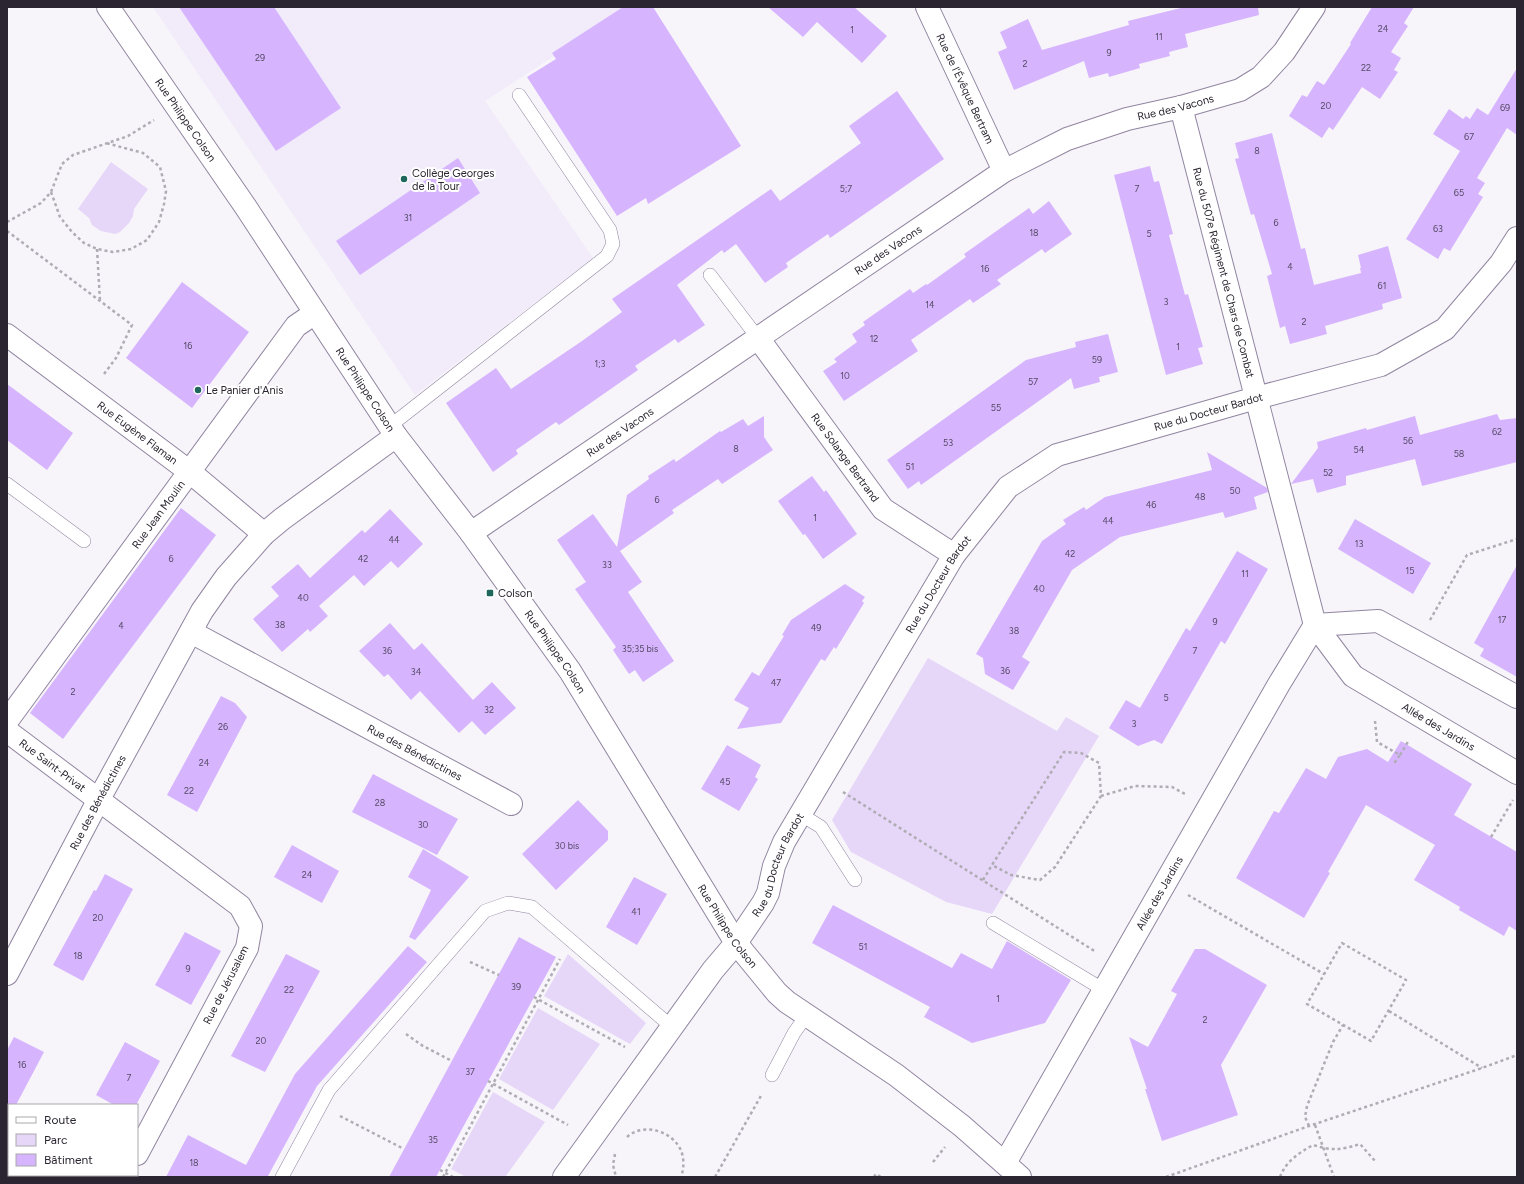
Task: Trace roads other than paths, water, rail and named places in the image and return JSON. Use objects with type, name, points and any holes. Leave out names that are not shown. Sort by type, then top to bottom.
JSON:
[{"type":"street","name":"Rue Philippe Colson","points":[[108,7],[245,206],[393,431],[471,533],[570,671],[736,943],[777,993],[806,1016],[896,1076],[962,1126],[1013,1170]]},
{"type":"street","name":"Rue de l'Évêque Bertram","points":[[927,7],[1004,171]]},
{"type":"street","name":"Rue des Vacons","points":[[471,533],[1004,171],[1067,139],[1127,119],[1181,107],[1240,90],[1261,78],[1284,52],[1314,7]]},
{"type":"street","name":"Rue du 507e Régiment de Chars de Combat","points":[[1181,107],[1316,625]]},
{"type":"street","name":"Rue du Docteur Bardot","points":[[564,1177],[712,970],[736,943],[763,903],[768,893],[774,866],[784,842],[800,814],[954,554],[1008,488],[1058,455],[1256,398],[1381,365],[1445,329],[1501,263],[1517,238]]},
{"type":"street","name":"Rue Jean Moulin","points":[[7,721],[296,326],[315,314]]},
{"type":"street","name":"Rue Eugène Flaman","points":[[7,335],[190,472],[264,534]]},
{"type":"street","name":"Rue Solange Bertrand","points":[[758,338],[883,509],[954,554]]},
{"type":"street","name":"Rue des Bénédictines","points":[[7,974],[99,799],[202,611],[226,577],[264,534],[393,431]]},
{"type":"street","points":[[1316,625],[1378,621],[1517,698]]},
{"type":"street","name":"Allée des Jardins","points":[[1013,1170],[1104,990],[1280,684],[1316,625],[1353,676],[1517,773]]},
{"type":"street","name":"Rue des Bénédictines","points":[[191,632],[511,804]]},
{"type":"street","name":"Rue Saint-Privat","points":[[7,731],[99,799]]},
{"type":"street","name":"Rue de Jérusalem","points":[[99,799],[240,906],[251,926],[247,948],[138,1152]]},
{"type":"lane","points":[[393,431],[607,256],[613,244],[610,230],[519,95]]},
{"type":"lane","points":[[710,275],[758,338]]},
{"type":"lane","points":[[7,484],[84,541]]},
{"type":"lane","points":[[800,814],[820,827],[855,880]]},
{"type":"lane","points":[[282,1177],[329,1090],[485,911],[508,903],[532,907],[672,1027]]},
{"type":"lane","points":[[993,923],[1104,990]]},
{"type":"lane","points":[[772,1075],[794,1033],[806,1016]]},
{"type":"place","name":"Collège Georges de la Tour","points":[[404,179]]},
{"type":"place","name":"Le Panier d'Anis","points":[[198,390]]},
{"type":"place","name":"Colson","points":[[490,593]]}]
